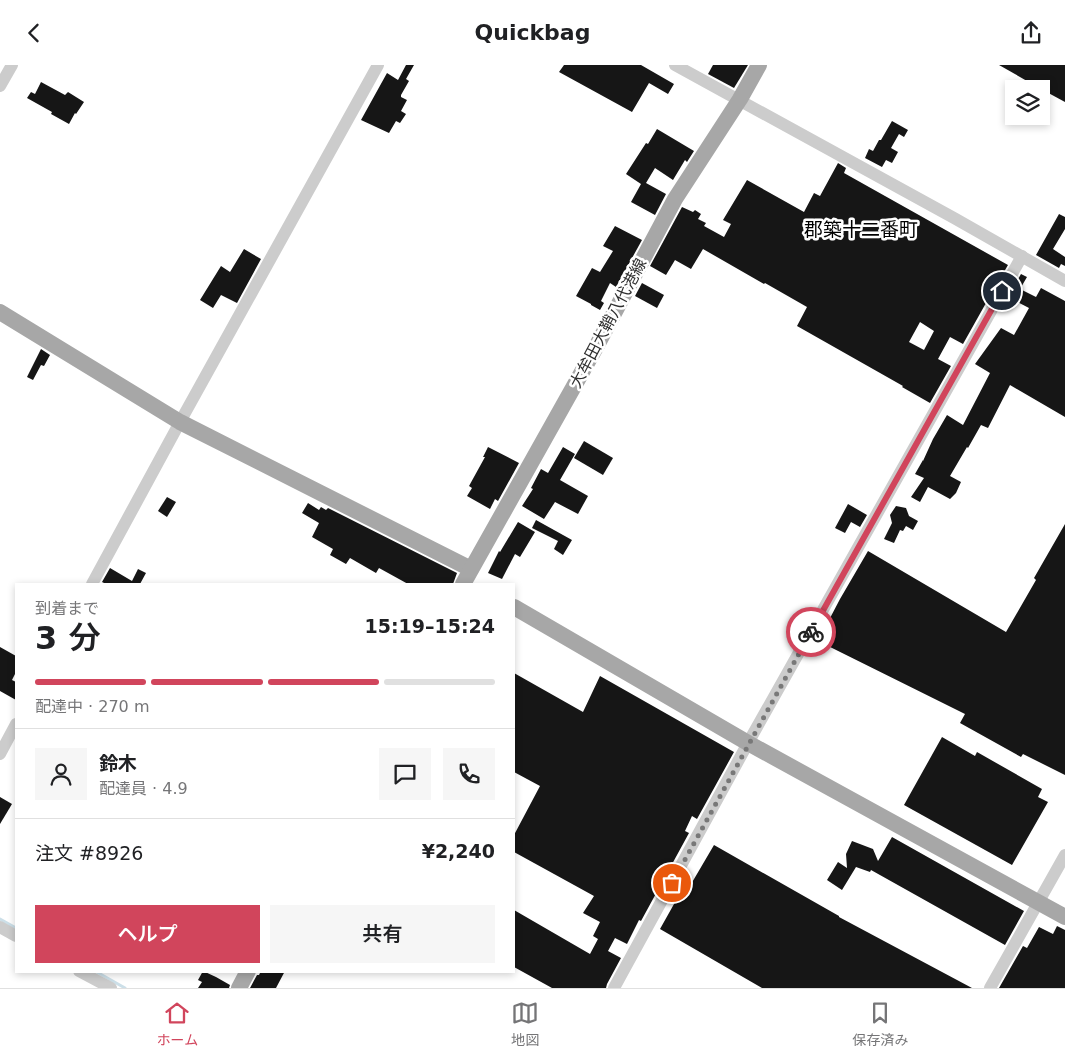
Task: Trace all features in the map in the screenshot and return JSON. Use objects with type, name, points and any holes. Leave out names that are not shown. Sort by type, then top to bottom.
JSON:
[{"type":"main road","name":"大牟田大鞘八代港線","points":[[472,576],[659,227],[740,99],[759,65]]},
{"type":"main road","points":[[0,312],[180,422],[472,576]]},
{"type":"main road","points":[[515,608],[748,743],[1065,917]]},
{"type":"main road","points":[[239,988],[247,973]]},
{"type":"street","points":[[0,86],[12,65]]},
{"type":"street","points":[[93,583],[378,65]]},
{"type":"street","points":[[675,65],[740,99],[1065,281]]},
{"type":"street","points":[[614,988],[748,743],[1022,256]]},
{"type":"street","points":[[0,754],[15,726]]},
{"type":"street","points":[[990,988],[1065,855]]},
{"type":"street","points":[[0,927],[15,935]]},
{"type":"street","points":[[83,973],[111,988]]},
{"type":"building","points":[[406,65],[414,65],[406,79],[409,81],[401,95],[401,97],[407,100],[401,111],[406,114],[400,123],[396,121],[389,133],[361,120],[387,73],[398,80]]},
{"type":"building","points":[[564,65],[641,65],[674,84],[668,94],[649,83],[632,112],[559,72]]},
{"type":"building","points":[[713,65],[748,65],[734,88],[708,74]]},
{"type":"building","points":[[999,65],[1065,65],[1065,102],[1050,94],[1050,80],[1025,80]]},
{"type":"building","points":[[41,82],[65,95],[68,92],[84,102],[69,124],[27,98],[31,92],[35,94]]},
{"type":"building","points":[[892,121],[908,130],[904,137],[899,134],[891,148],[898,152],[892,163],[886,160],[882,167],[865,158],[869,149],[873,151]]},
{"type":"building","points":[[657,129],[694,151],[687,162],[685,160],[673,180],[655,168],[646,183],[666,194],[655,215],[631,202],[641,184],[626,174]]},
{"type":"building","points":[[838,163],[846,168],[844,173],[1008,265],[994,289],[992,288],[984,301],[986,303],[963,344],[950,337],[938,359],[951,366],[930,403],[797,326],[807,307],[703,249],[691,269],[675,260],[666,275],[650,266],[682,207],[693,212],[695,210],[701,214],[698,219],[706,223],[704,226],[724,237],[731,224],[723,220],[747,180],[804,212],[814,193],[820,196]],"holes":[[[920,322],[934,331],[924,350],[909,342]]]},
{"type":"building","points":[[1059,214],[1065,217],[1065,229],[1053,249],[1065,257],[1065,266],[1061,264],[1059,268],[1036,255]]},
{"type":"building","points":[[615,226],[642,240],[616,287],[610,283],[601,301],[604,303],[600,310],[576,296],[592,268],[600,272],[613,251],[603,246]]},
{"type":"building","points":[[244,249],[261,259],[237,303],[221,295],[213,308],[200,300],[221,266],[230,272]]},
{"type":"building","points":[[1021,274],[1027,277],[1020,289],[1036,297],[1041,288],[1065,301],[1065,417],[1010,385],[988,428],[981,425],[950,476],[961,482],[956,493],[950,499],[928,487],[920,502],[911,497],[924,478],[915,474],[933,439],[947,415],[963,425],[990,373],[975,364],[1001,328],[1014,335],[1029,308],[1008,297]]},
{"type":"building","points":[[642,283],[664,295],[657,308],[635,296]]},
{"type":"building","points":[[41,349],[50,355],[44,366],[41,365],[33,380],[27,377]]},
{"type":"building","points":[[584,441],[613,458],[603,475],[574,458]]},
{"type":"building","points":[[488,447],[519,463],[498,501],[495,499],[490,509],[467,496],[472,488],[469,486],[485,457],[483,457]]},
{"type":"building","points":[[563,447],[575,454],[560,480],[588,496],[578,514],[555,502],[544,519],[522,506],[533,489],[531,488],[541,469],[548,473]]},
{"type":"building","points":[[167,497],[176,502],[167,517],[158,511]]},
{"type":"building","points":[[308,503],[319,510],[321,507],[326,510],[328,508],[457,573],[453,583],[406,583],[379,568],[376,573],[350,558],[346,564],[330,555],[333,549],[312,537],[319,523],[302,513]]},
{"type":"building","points":[[848,504],[867,515],[860,527],[851,522],[845,533],[835,528]]},
{"type":"building","points":[[896,506],[906,508],[909,516],[918,521],[913,530],[906,526],[903,531],[900,530],[894,543],[884,539],[892,523],[890,515]]},
{"type":"building","points":[[536,520],[572,540],[563,555],[554,549],[558,541],[532,528]]},
{"type":"building","points":[[518,522],[535,532],[520,557],[515,554],[502,579],[488,573],[499,551]]},
{"type":"building","points":[[1065,524],[1065,775],[1023,754],[1021,757],[960,723],[965,714],[818,641],[868,551],[1006,632]]},
{"type":"building","points":[[110,568],[132,581],[138,569],[146,573],[141,583],[102,582]]},
{"type":"building","points":[[0,647],[15,655],[15,674],[12,680],[15,682],[15,699],[0,691]]},
{"type":"building","points":[[515,674],[583,712],[600,676],[734,752],[697,819],[692,816],[685,831],[689,833],[627,944],[615,938],[608,951],[621,958],[606,988],[552,988],[515,968],[515,911],[590,954],[598,939],[593,936],[600,922],[583,913],[594,896],[515,853],[515,833],[540,786],[515,773]]},
{"type":"building","points":[[942,737],[975,756],[977,752],[1042,789],[1038,797],[1048,802],[1012,865],[904,805]]},
{"type":"building","points":[[0,797],[12,804],[0,824]]},
{"type":"building","points":[[892,837],[1024,911],[1005,945],[871,870],[870,872],[856,867],[842,890],[827,880],[838,862],[847,868],[846,854],[852,841],[873,849],[878,861]]},
{"type":"building","points":[[714,845],[839,917],[972,988],[762,988],[660,929],[683,888],[687,891]]},
{"type":"building","points":[[1057,926],[1065,930],[1065,988],[999,988],[1023,946],[1027,948],[1039,927],[1053,934]]},
{"type":"building","points":[[202,973],[207,973],[230,985],[229,988],[198,988],[202,982],[198,980]]},
{"type":"building","points":[[260,973],[284,973],[276,988],[250,988],[257,975]]},
{"type":"waterway","points":[[0,919],[15,927]]},
{"type":"waterway","points":[[99,973],[125,988]]},
{"type":"way so far","points":[[672,883],[811,632]]},
{"type":"district","name":"郡築十二番町","points":[[861,229]]},
{"type":"route","points":[[811,632],[1002,291]]}]
